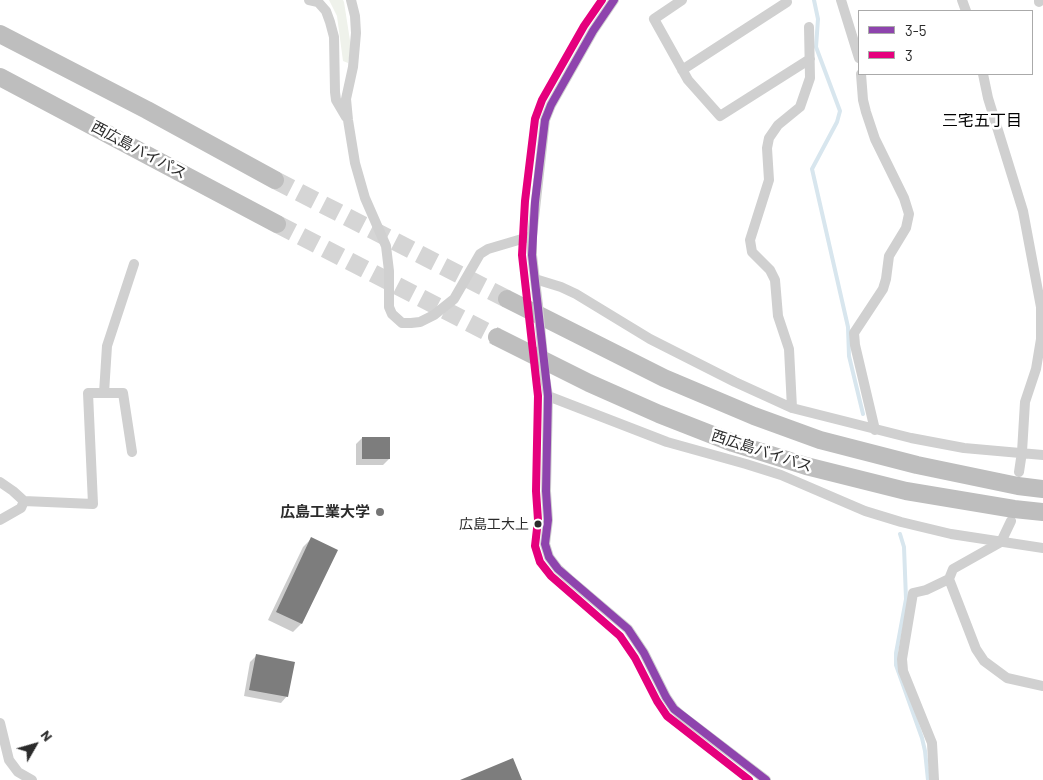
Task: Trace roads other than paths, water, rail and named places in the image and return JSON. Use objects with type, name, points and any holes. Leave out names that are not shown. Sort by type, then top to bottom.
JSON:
[{"type":"highway","points":[[0,34],[147,110],[275,180]]},
{"type":"highway","name":"西広島バイパス","points":[[0,77],[277,224]]},
{"type":"highway","name":"西広島バイパス","points":[[507,299],[664,378],[754,416],[820,440],[917,466],[1018,486],[1043,489]]},
{"type":"highway","name":"西広島バイパス","points":[[497,337],[589,383],[733,443],[806,466],[906,491],[1043,512]]},
{"type":"street","points":[[309,0],[318,2],[326,11],[330,22],[334,37],[336,100],[348,120]]},
{"type":"street","points":[[351,0],[355,16],[356,33],[353,67],[346,99],[348,120],[355,163],[365,198],[386,246],[389,271],[389,307],[392,314],[402,323],[420,322],[434,316],[449,304],[459,291],[480,254],[488,249],[532,236]]},
{"type":"street","points":[[614,0],[593,31],[551,104],[545,120],[532,236],[532,255],[548,396],[546,491],[548,520],[545,544],[549,557],[558,568],[628,629],[644,652],[674,709],[766,780]]},
{"type":"street","points":[[682,0],[654,19],[688,80],[720,116],[810,59]]},
{"type":"street","points":[[841,0],[858,55]]},
{"type":"street","points":[[682,70],[787,2]]},
{"type":"street","points":[[792,408],[789,349],[778,316],[775,280],[770,270],[752,252],[750,240],[769,180],[768,142],[778,125],[800,107],[810,78],[809,27]]},
{"type":"street","points":[[861,75],[866,112],[875,139],[904,198],[909,214],[906,228],[890,256],[883,289],[854,333],[855,345],[875,430]]},
{"type":"street","points":[[983,75],[988,98],[1023,211],[1041,308],[1041,339],[1036,368],[1025,402],[1022,452],[1018,472]]},
{"type":"street","points":[[104,393],[107,346],[134,264]]},
{"type":"street","points":[[535,279],[576,294],[650,339],[735,382],[792,408],[875,430],[964,448],[1043,455]]},
{"type":"street","points":[[0,482],[24,501],[93,504],[88,393],[123,393],[132,452]]},
{"type":"street","points":[[548,396],[667,442],[746,464],[892,519],[951,534],[1043,548]]},
{"type":"street","points":[[0,520],[21,508],[24,501]]},
{"type":"street","points":[[934,780],[932,743],[903,670],[902,659],[913,593],[926,590],[949,579],[953,569],[1002,542],[1011,521]]},
{"type":"street","points":[[949,579],[976,649],[984,661],[1007,678],[1043,686]]},
{"type":"street","points":[[0,723],[9,760],[18,772],[32,780]]},
{"type":"waterway","points":[[814,0],[818,19],[816,47],[840,111],[837,122],[812,169],[848,327],[849,356],[863,414]]},
{"type":"waterway","points":[[900,534],[904,547],[906,599],[896,653],[896,665],[922,738],[928,780]]},
{"type":"tunnel","points":[[275,180],[507,299]]},
{"type":"tunnel","points":[[277,224],[497,337]]},
{"type":"place","name":"広島工業大学","points":[[380,512]]},
{"type":"place","name":"広島工大上","points":[[538,524]]},
{"type":"district","name":"三宅五丁目","points":[[982,121]]}]
